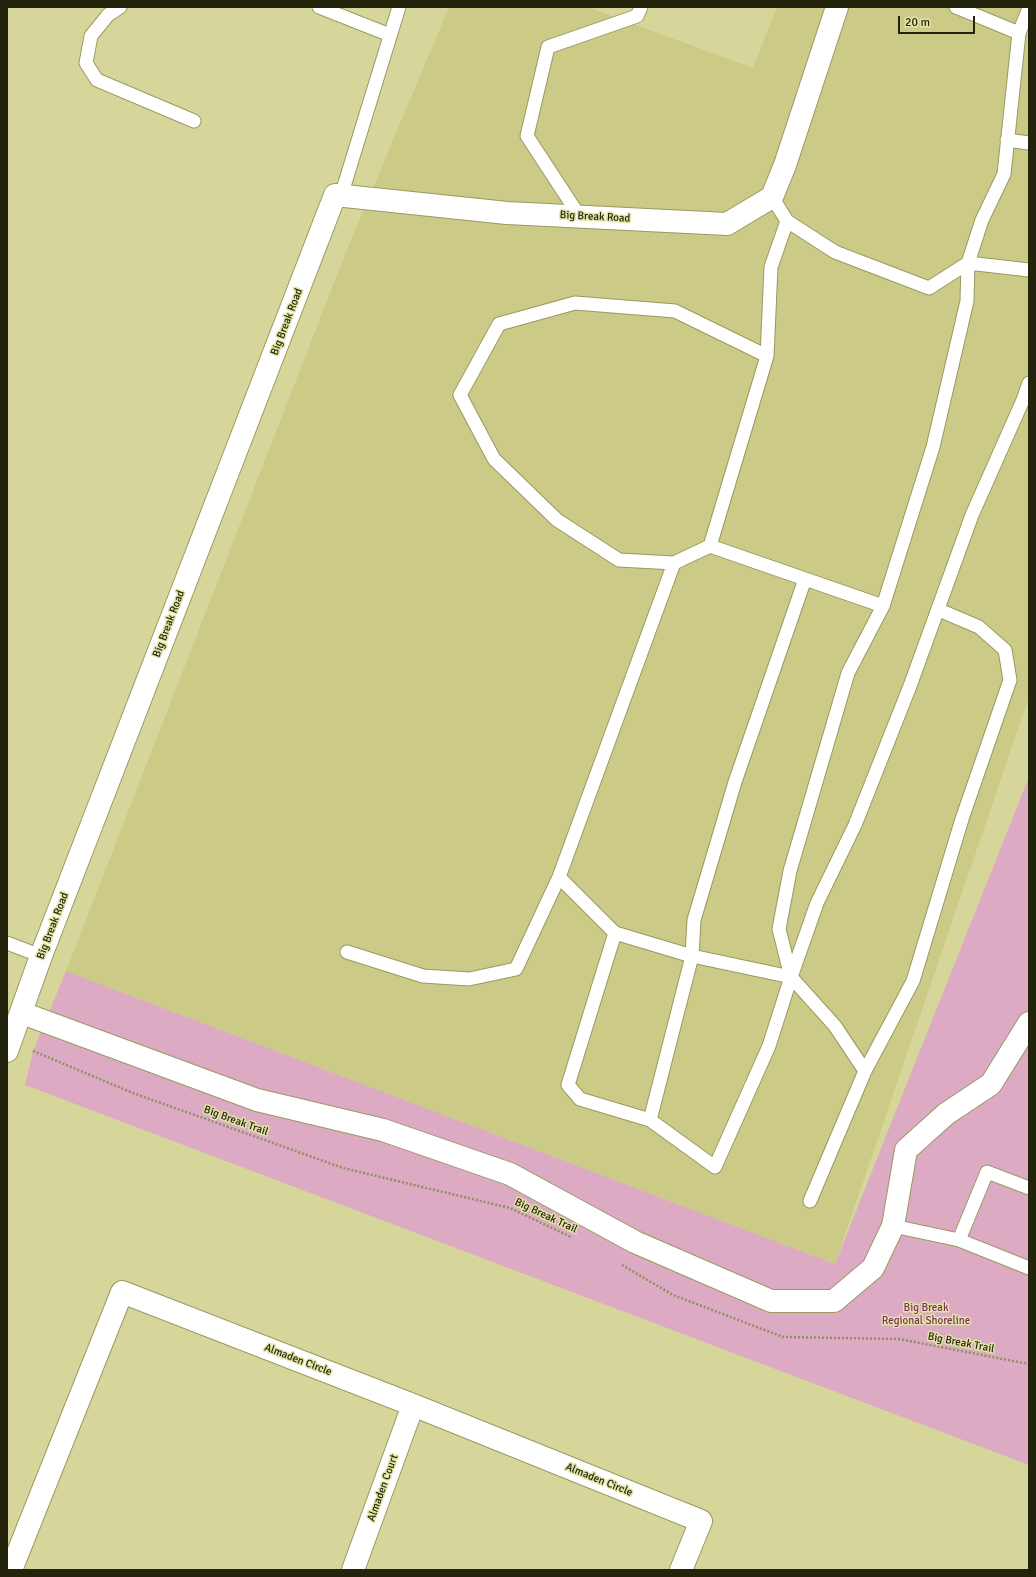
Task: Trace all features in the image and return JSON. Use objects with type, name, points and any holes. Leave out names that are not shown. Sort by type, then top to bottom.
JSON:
[{"type":"street","points":[[772,197],[785,165],[837,7]]},
{"type":"street","name":"Big Break Road","points":[[7,1051],[22,1013],[41,956],[336,195],[507,213],[727,224],[772,197]]},
{"type":"street","points":[[22,1013],[257,1100],[383,1130],[510,1174],[635,1242],[771,1301],[834,1301],[873,1268],[893,1226],[906,1150],[946,1114],[991,1084],[1029,1023]]},
{"type":"street","name":"Almaden Circle","points":[[11,1570],[122,1292],[413,1405],[701,1521],[681,1570]]},
{"type":"street","name":"Almaden Court","points":[[353,1570],[413,1405]]},
{"type":"lane","points":[[120,7],[108,14],[91,36],[86,63],[89,69],[97,80],[194,121]]},
{"type":"lane","points":[[319,7],[390,35]]},
{"type":"lane","points":[[341,196],[399,7]]},
{"type":"lane","points":[[580,217],[527,136],[548,47],[637,16],[641,7]]},
{"type":"lane","points":[[956,7],[1019,33]]},
{"type":"lane","points":[[865,1071],[835,1026],[791,977],[779,929],[790,871],[848,673],[883,606],[933,447],[967,300],[968,263],[982,220],[1004,174],[1019,33],[1029,8]]},
{"type":"lane","points":[[1007,140],[1029,143]]},
{"type":"lane","points":[[772,197],[788,221],[835,252],[929,288],[968,263],[1029,270]]},
{"type":"lane","points":[[710,546],[767,356],[771,267],[788,221]]},
{"type":"lane","points":[[767,356],[675,311],[575,303],[499,324],[460,395],[494,460],[557,520],[619,560],[674,563],[710,546],[883,606]]},
{"type":"lane","points":[[615,933],[568,1085],[580,1099],[650,1120],[715,1167],[769,1046],[817,903],[855,825],[939,610],[972,515],[1023,400],[1029,382]]},
{"type":"lane","points":[[347,952],[423,976],[469,979],[516,969],[559,877],[674,563]]},
{"type":"lane","points":[[650,1120],[692,956],[694,920],[735,782],[804,579]]},
{"type":"lane","points":[[810,1201],[865,1071],[913,981],[962,819],[1010,680],[1005,650],[979,627],[939,610]]},
{"type":"lane","points":[[559,877],[615,933],[692,956],[791,977]]},
{"type":"lane","points":[[7,943],[41,956]]},
{"type":"lane","points":[[959,1240],[987,1172],[1029,1188]]},
{"type":"lane","points":[[893,1226],[959,1240],[1029,1268]]},
{"type":"path","name":"Big Break Trail","points":[[33,1051],[134,1093],[343,1168],[510,1208],[577,1240]]},
{"type":"path","name":"Big Break Trail","points":[[616,1261],[673,1295],[783,1337],[899,1339],[1029,1364]]},
{"type":"shaded area","points":[[449,7],[587,7],[753,68],[777,7],[1029,7],[1029,697],[835,1264],[66,971],[346,252]]},
{"type":"green space","name":"Big Break Regional Shoreline","points":[[1029,777],[1029,1465],[25,1085],[33,1051],[66,971],[835,1264]]}]
